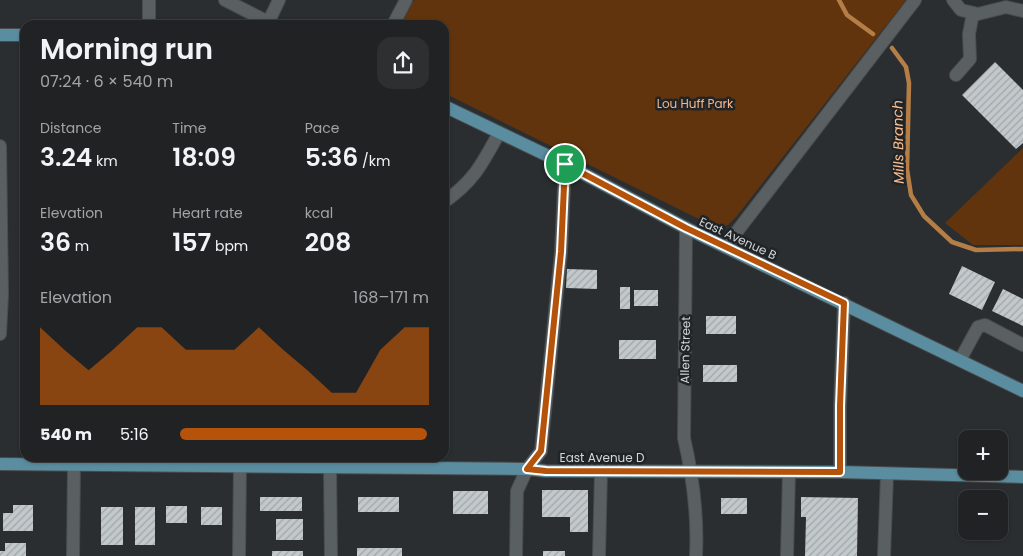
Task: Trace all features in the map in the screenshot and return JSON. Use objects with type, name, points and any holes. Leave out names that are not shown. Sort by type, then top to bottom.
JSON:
[{"type":"main road","points":[[0,35],[20,35]]},
{"type":"main road","name":"East Avenue B","points":[[449,108],[565,164],[686,228],[1023,391]]},
{"type":"main road","name":"East Avenue D","points":[[0,464],[74,465],[128,462]]},
{"type":"main road","name":"East Avenue D","points":[[214,462],[240,466],[330,467],[368,463],[601,471],[840,472],[1023,477]]},
{"type":"street","points":[[149,0],[149,20]]},
{"type":"street","points":[[224,0],[262,20]]},
{"type":"street","points":[[272,20],[279,0]]},
{"type":"street","points":[[396,20],[406,0]]},
{"type":"street","points":[[725,247],[915,0]]},
{"type":"street","points":[[954,0],[961,10],[978,14],[1006,7],[1023,10]]},
{"type":"street","points":[[956,75],[970,59],[969,34],[973,13]]},
{"type":"street","points":[[449,198],[465,185],[481,167],[498,133]]},
{"type":"street","points":[[0,146],[2,295],[0,334]]},
{"type":"street","points":[[516,556],[517,491],[527,469],[541,451],[561,252],[565,164]]},
{"type":"street","name":"Allen Street","points":[[686,228],[684,438],[696,498],[696,556]]},
{"type":"street","points":[[840,472],[840,406],[844,303]]},
{"type":"street","points":[[960,360],[978,327],[985,325],[1023,345]]},
{"type":"street","points":[[73,556],[74,465]]},
{"type":"street","points":[[239,556],[240,466]]},
{"type":"street","points":[[330,467],[331,556]]},
{"type":"street","points":[[599,556],[601,471]]},
{"type":"street","points":[[787,556],[789,472]]},
{"type":"street","points":[[884,556],[887,474]]},
{"type":"green space","name":"Lou Huff Park","points":[[414,0],[906,0],[736,217],[728,225],[717,228],[449,95],[449,20],[404,20]]},
{"type":"green space","points":[[1023,148],[1023,245],[973,245],[945,223]]},
{"type":"building","points":[[995,62],[1023,90],[1023,143],[1016,149],[962,95]]},
{"type":"building","points":[[962,266],[995,282],[982,310],[949,294]]},
{"type":"building","points":[[567,269],[597,270],[597,289],[566,288]]},
{"type":"building","points":[[620,287],[630,287],[630,309],[620,309]]},
{"type":"building","points":[[1003,289],[1023,299],[1023,326],[992,311]]},
{"type":"building","points":[[634,290],[658,290],[658,306],[634,306]]},
{"type":"building","points":[[706,316],[736,316],[736,334],[706,334]]},
{"type":"building","points":[[619,340],[656,340],[656,359],[619,359]]},
{"type":"building","points":[[703,365],[737,365],[737,382],[703,382]]},
{"type":"building","points":[[542,490],[588,490],[588,532],[570,532],[570,517],[542,517]]},
{"type":"building","points":[[453,491],[488,491],[488,514],[453,514]]},
{"type":"building","points":[[260,497],[302,497],[302,511],[260,511]]},
{"type":"building","points":[[358,497],[399,497],[399,512],[358,512]]},
{"type":"building","points":[[801,497],[858,498],[857,556],[805,556],[806,517],[801,517]]},
{"type":"building","points":[[721,498],[747,498],[747,514],[721,514]]},
{"type":"building","points":[[13,505],[33,505],[33,531],[3,531],[3,513],[13,513]]},
{"type":"building","points":[[166,506],[187,506],[187,523],[166,523]]},
{"type":"building","points":[[101,507],[123,507],[123,545],[101,545]]},
{"type":"building","points":[[135,507],[155,507],[155,545],[135,545]]},
{"type":"building","points":[[201,507],[222,507],[222,525],[201,525]]},
{"type":"building","points":[[276,519],[303,519],[303,540],[276,540]]},
{"type":"building","points":[[5,543],[26,543],[26,556],[0,556],[0,551],[5,551]]},
{"type":"building","points":[[357,548],[402,548],[402,556],[357,556]]},
{"type":"building","points":[[272,551],[303,551],[303,556],[272,556]]},
{"type":"building","points":[[543,551],[565,551],[565,556],[543,556]]},
{"type":"waterway","name":"Mills Branch","points":[[839,0],[847,15],[873,34]]},
{"type":"waterway","name":"Mills Branch","points":[[892,48],[906,67],[909,83],[907,169],[911,195],[924,216],[952,242],[976,250],[1023,249]]},
{"type":"route","points":[[565,164],[686,228],[844,303],[840,406],[840,472],[546,471],[527,469],[541,451],[561,252],[565,164]]}]
